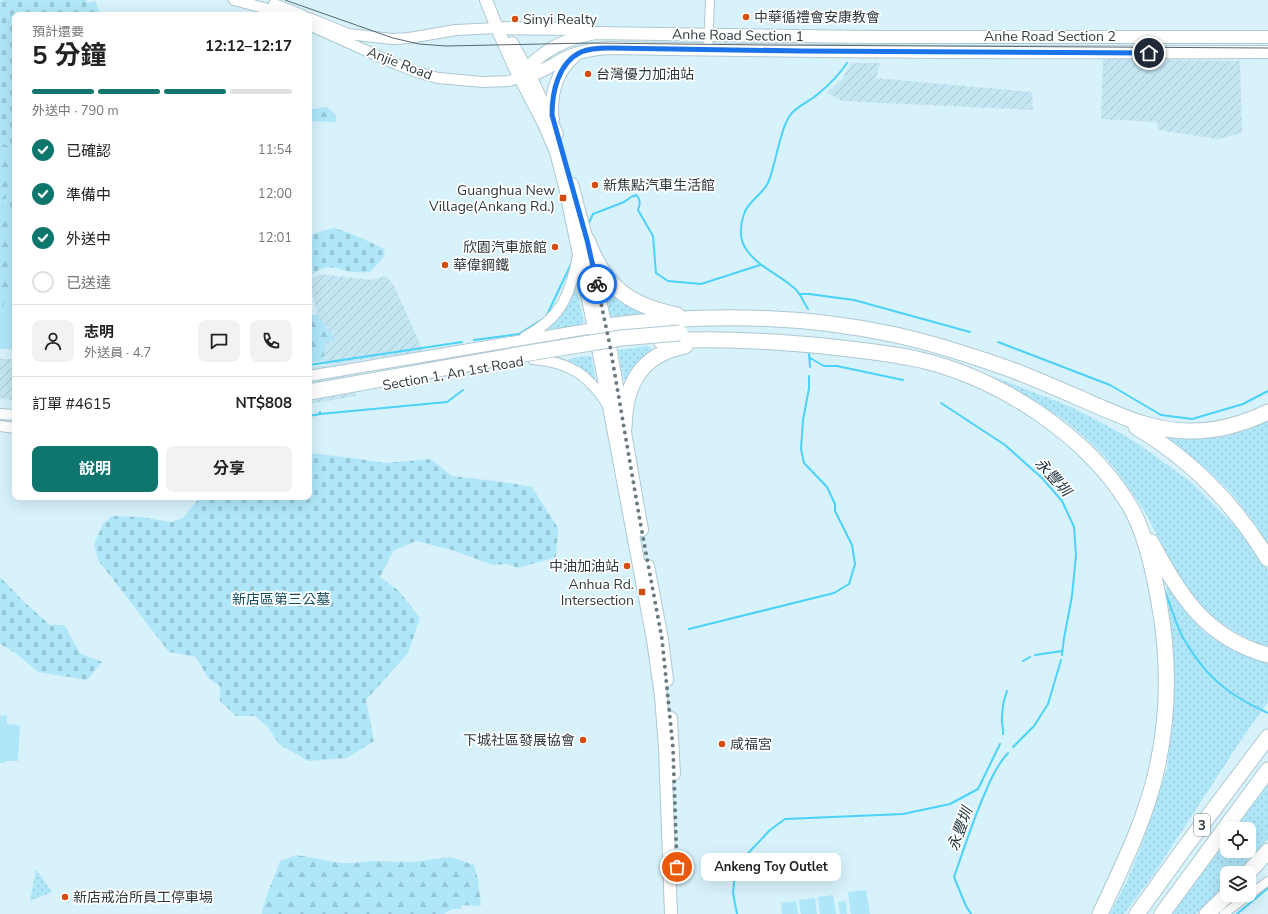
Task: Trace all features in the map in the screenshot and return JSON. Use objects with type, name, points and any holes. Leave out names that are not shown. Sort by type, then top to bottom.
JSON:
[{"type":"highway","points":[[587,240],[600,269],[608,282],[623,295],[652,308],[685,316],[789,319],[862,329],[929,343],[1014,371],[1108,410],[1160,428],[1193,431],[1215,429],[1248,421],[1268,412]]},
{"type":"highway","points":[[600,327],[634,322],[702,317]]},
{"type":"highway","points":[[312,391],[517,355],[717,324],[761,326],[853,335],[907,343],[929,343]]},
{"type":"highway","points":[[312,385],[613,332],[679,330],[750,332],[807,336],[904,351],[922,360],[983,382],[1034,410],[1082,447],[1100,465],[1130,505],[1170,577],[1199,616],[1231,640],[1254,651],[1268,655]]},
{"type":"highway","points":[[604,347],[669,341],[734,340],[817,345],[870,351],[922,360]]},
{"type":"highway","points":[[624,428],[629,392],[638,373],[650,361],[659,355],[676,348],[734,340]]},
{"type":"highway","points":[[1108,410],[1155,438],[1182,458],[1238,515],[1268,559]]},
{"type":"highway","points":[[1100,914],[1125,860],[1150,794],[1161,745],[1165,714],[1166,672],[1162,615],[1148,553],[1130,505]]},
{"type":"highway","name":"3","points":[[1137,914],[1268,737]]},
{"type":"highway","name":"3","points":[[1162,914],[1268,770]]},
{"type":"highway","points":[[1254,866],[1268,851]]},
{"type":"highway","points":[[1256,870],[1268,860]]},
{"type":"highway","points":[[1207,914],[1220,902]]},
{"type":"main road","points":[[486,0],[497,28],[508,37],[525,74],[556,152],[566,191],[578,254],[600,327]]},
{"type":"main road","name":"Anhe Road Section 1","points":[[497,28],[579,29],[595,33]]},
{"type":"main road","name":"Anhe Road Section 1","points":[[525,74],[540,55],[558,44],[569,39],[595,33],[881,37]]},
{"type":"main road","points":[[1099,53],[1100,36]]},
{"type":"main road","name":"Anhe Road Section 2","points":[[881,37],[1268,37]]},
{"type":"main road","name":"Anhe Road Section 1","points":[[525,74],[543,70],[564,58],[582,52],[610,48],[876,51]]},
{"type":"main road","name":"Anhe Road Section 2","points":[[876,51],[1099,53],[1268,52]]},
{"type":"main road","points":[[582,52],[569,61],[563,69],[556,84],[552,104],[552,115],[587,240],[600,327],[624,428],[662,639],[673,748],[678,914]]},
{"type":"main road","points":[[525,74],[556,130]]},
{"type":"main road","points":[[604,347],[609,408],[653,640],[661,696],[671,914]]},
{"type":"street","points":[[234,0],[275,12]]},
{"type":"street","points":[[260,0],[294,12]]},
{"type":"street","points":[[708,50],[710,0]]},
{"type":"street","name":"Anjie Road","points":[[312,20],[396,64],[438,78],[483,82],[509,81],[525,74]]},
{"type":"street","name":"Anjie Road","points":[[312,26],[348,34],[392,39],[416,37],[456,30],[497,28]]},
{"type":"street","points":[[520,340],[542,327],[552,319],[559,310],[574,277],[578,254]]},
{"type":"street","name":"Section 1, An 1st Road","points":[[312,375],[600,327]]},
{"type":"street","name":"Section 1, An 1st Road","points":[[312,397],[604,347]]},
{"type":"street","points":[[470,349],[473,369]]},
{"type":"street","points":[[533,359],[558,362],[580,373],[600,392],[609,408]]},
{"type":"street","points":[[0,414],[12,416]]},
{"type":"street","points":[[0,426],[12,428]]},
{"type":"street","points":[[1256,890],[1268,881]]},
{"type":"street","points":[[1224,914],[1240,902]]},
{"type":"shaded area","points":[[1103,59],[1240,61],[1242,133],[1218,139],[1158,130],[1157,122],[1101,119]]},
{"type":"shaded area","points":[[851,63],[880,63],[876,78],[1032,92],[1033,110],[842,101],[827,93],[843,78]]},
{"type":"shaded area","points":[[320,274],[370,280],[386,276],[395,287],[423,351],[326,365],[323,361],[326,341],[336,341],[317,314],[312,293],[312,278]]},
{"type":"shaded area","points":[[0,359],[12,359],[12,400],[0,398]]},
{"type":"shaded area","points":[[348,363],[356,396],[312,403],[312,368]]},
{"type":"green space","points":[[86,0],[87,3],[95,1],[100,12],[12,12],[12,149],[0,141],[0,1]]},
{"type":"green space","points":[[327,107],[336,115],[336,122],[312,121],[312,110]]},
{"type":"green space","points":[[0,141],[12,149],[12,349],[0,349]]},
{"type":"green space","points":[[8,192],[12,192],[12,208],[4,207],[1,205],[1,200]]},
{"type":"green space","points":[[334,228],[350,233],[385,249],[383,258],[370,272],[347,271],[327,267],[312,274],[312,234]]},
{"type":"green space","points":[[605,287],[644,312],[643,315],[611,318]]},
{"type":"green space","points":[[576,288],[584,322],[580,325],[549,330],[548,326]]},
{"type":"green space","points":[[12,290],[12,349],[0,349],[0,312]]},
{"type":"green space","points":[[317,314],[336,341],[326,341],[323,361],[312,362],[312,315]]},
{"type":"green space","points":[[648,346],[651,348],[650,353],[628,379],[624,379],[618,350]]},
{"type":"green space","points":[[587,356],[591,357],[592,360],[595,377],[594,380],[568,362],[569,359]]},
{"type":"green space","points":[[992,376],[1071,407],[1106,425],[1137,443],[1191,482],[1245,536],[1268,570],[1268,646],[1250,640],[1232,630],[1212,615],[1192,595],[1143,509],[1115,469],[1088,440],[1043,406]]},
{"type":"green space","points":[[1268,421],[1268,544],[1226,487],[1199,463],[1164,437],[1192,439],[1217,438],[1241,432]]},
{"type":"green space","name":"新店區第三公墓","points":[[312,453],[385,463],[431,459],[452,476],[532,487],[558,528],[556,557],[518,568],[507,564],[493,565],[452,550],[416,541],[393,551],[380,577],[399,591],[420,618],[408,653],[366,700],[374,741],[347,758],[308,761],[279,744],[267,726],[255,716],[236,716],[220,701],[220,686],[208,678],[196,657],[169,652],[98,560],[94,544],[103,524],[112,516],[140,517],[171,522],[183,518],[198,500],[312,500]]},
{"type":"green space","points":[[0,577],[24,602],[50,625],[64,625],[80,653],[102,662],[87,680],[38,672],[14,652],[0,644]]},
{"type":"green space","points":[[1166,585],[1197,625],[1208,635],[1234,650],[1250,656],[1268,660],[1268,702],[1241,740],[1156,871],[1124,914],[1110,914],[1127,881],[1141,847],[1167,768],[1171,731],[1174,671],[1173,646]]},
{"type":"green space","points":[[7,715],[7,724],[20,725],[18,761],[5,761],[5,763],[0,763],[0,716]]},
{"type":"green space","points":[[1268,784],[1268,839],[1256,852],[1256,822],[1240,822]]},
{"type":"green space","points":[[1220,849],[1220,858],[1250,858],[1243,866],[1220,866],[1220,890],[1196,914],[1172,914]]},
{"type":"green space","points":[[297,855],[340,863],[370,861],[413,862],[451,857],[474,865],[478,879],[481,906],[462,905],[461,909],[452,909],[444,914],[262,914],[267,894],[280,861]]},
{"type":"green space","points":[[36,869],[52,892],[30,901]]},
{"type":"green space","points":[[866,890],[870,914],[851,914],[848,892]]},
{"type":"green space","points":[[833,895],[836,914],[820,914],[818,897]]},
{"type":"green space","points":[[815,898],[817,914],[801,914],[799,900]]},
{"type":"green space","points":[[796,901],[798,914],[782,914],[781,903]]},
{"type":"green space","points":[[846,901],[847,914],[840,914],[838,902]]},
{"type":"waterway","points":[[808,309],[796,289],[756,261],[746,249],[741,236],[742,223],[746,209],[768,183],[787,120],[797,108],[815,97],[826,87],[847,63]]},
{"type":"waterway","points":[[588,225],[593,214],[624,202],[636,195],[640,202],[638,210],[653,236],[656,273],[668,281],[701,284],[760,265]]},
{"type":"waterway","points":[[474,340],[519,334],[546,317],[571,264]]},
{"type":"waterway","points":[[800,294],[854,300],[970,332]]},
{"type":"waterway","points":[[312,365],[462,342]]},
{"type":"waterway","points":[[998,342],[1110,385],[1161,415],[1192,419],[1243,404],[1268,391]]},
{"type":"waterway","name":"永豐圳","points":[[809,354],[810,367]]},
{"type":"waterway","name":"永豐圳","points":[[810,358],[824,366],[837,366],[903,380]]},
{"type":"waterway","points":[[689,629],[834,593],[849,584],[855,564],[852,545],[835,511],[835,504],[827,487],[804,463],[801,449],[803,420],[809,388],[809,376]]},
{"type":"waterway","points":[[320,412],[320,414],[447,402],[463,390]]},
{"type":"waterway","name":"永豐圳","points":[[941,403],[1005,445],[1042,478],[1062,501],[1074,527],[1076,555],[1072,596],[1062,655]]},
{"type":"waterway","points":[[312,415],[320,414]]},
{"type":"waterway","points":[[1164,589],[1182,636],[1190,650],[1208,673],[1240,699],[1268,713]]},
{"type":"waterway","points":[[1035,655],[1062,651]]},
{"type":"waterway","points":[[1023,661],[1030,657]]},
{"type":"waterway","name":"永豐圳","points":[[1013,747],[1034,726],[1048,704],[1061,660]]},
{"type":"waterway","points":[[1003,734],[1002,711],[1007,691]]},
{"type":"waterway","points":[[737,914],[733,893],[736,866],[770,830],[785,819],[903,814],[950,804],[978,789],[1000,744]]},
{"type":"waterway","name":"永豐圳","points":[[971,914],[966,906],[954,877],[990,782],[997,767],[1008,753]]},
{"type":"waterway","points":[[1237,914],[1268,888]]},
{"type":"tram line","points":[[285,0],[393,38],[419,44],[446,46],[591,43],[1268,48]]},
{"type":"way so far","points":[[597,284],[619,391],[640,521],[662,639],[673,748],[677,867]]},
{"type":"place","name":"中華循禮會安康教會","points":[[746,17]]},
{"type":"place","name":"Sinyi Realty","points":[[515,19]]},
{"type":"place","name":"台灣優力加油站","points":[[588,74]]},
{"type":"place","name":"新焦點汽車生活館","points":[[595,185]]},
{"type":"place","name":"Guanghua New Village(Ankang Rd.)","points":[[563,198]]},
{"type":"place","name":"欣園汽車旅館","points":[[555,247]]},
{"type":"place","name":"華偉鋼鐵","points":[[445,265]]},
{"type":"place","name":"中油加油站","points":[[627,566]]},
{"type":"place","name":"Anhua Rd. Intersection","points":[[642,592]]},
{"type":"place","name":"下城社區發展協會","points":[[583,740]]},
{"type":"place","name":"咸福宮","points":[[722,744]]},
{"type":"place","name":"Ankeng Toy Outlet","points":[[677,867]]},
{"type":"place","name":"新店戒治所員工停車場","points":[[65,897]]},
{"type":"route","points":[[597,284],[587,240],[552,115],[553,93],[559,76],[569,61],[582,52],[599,48],[610,48],[802,51],[1149,53]]}]
